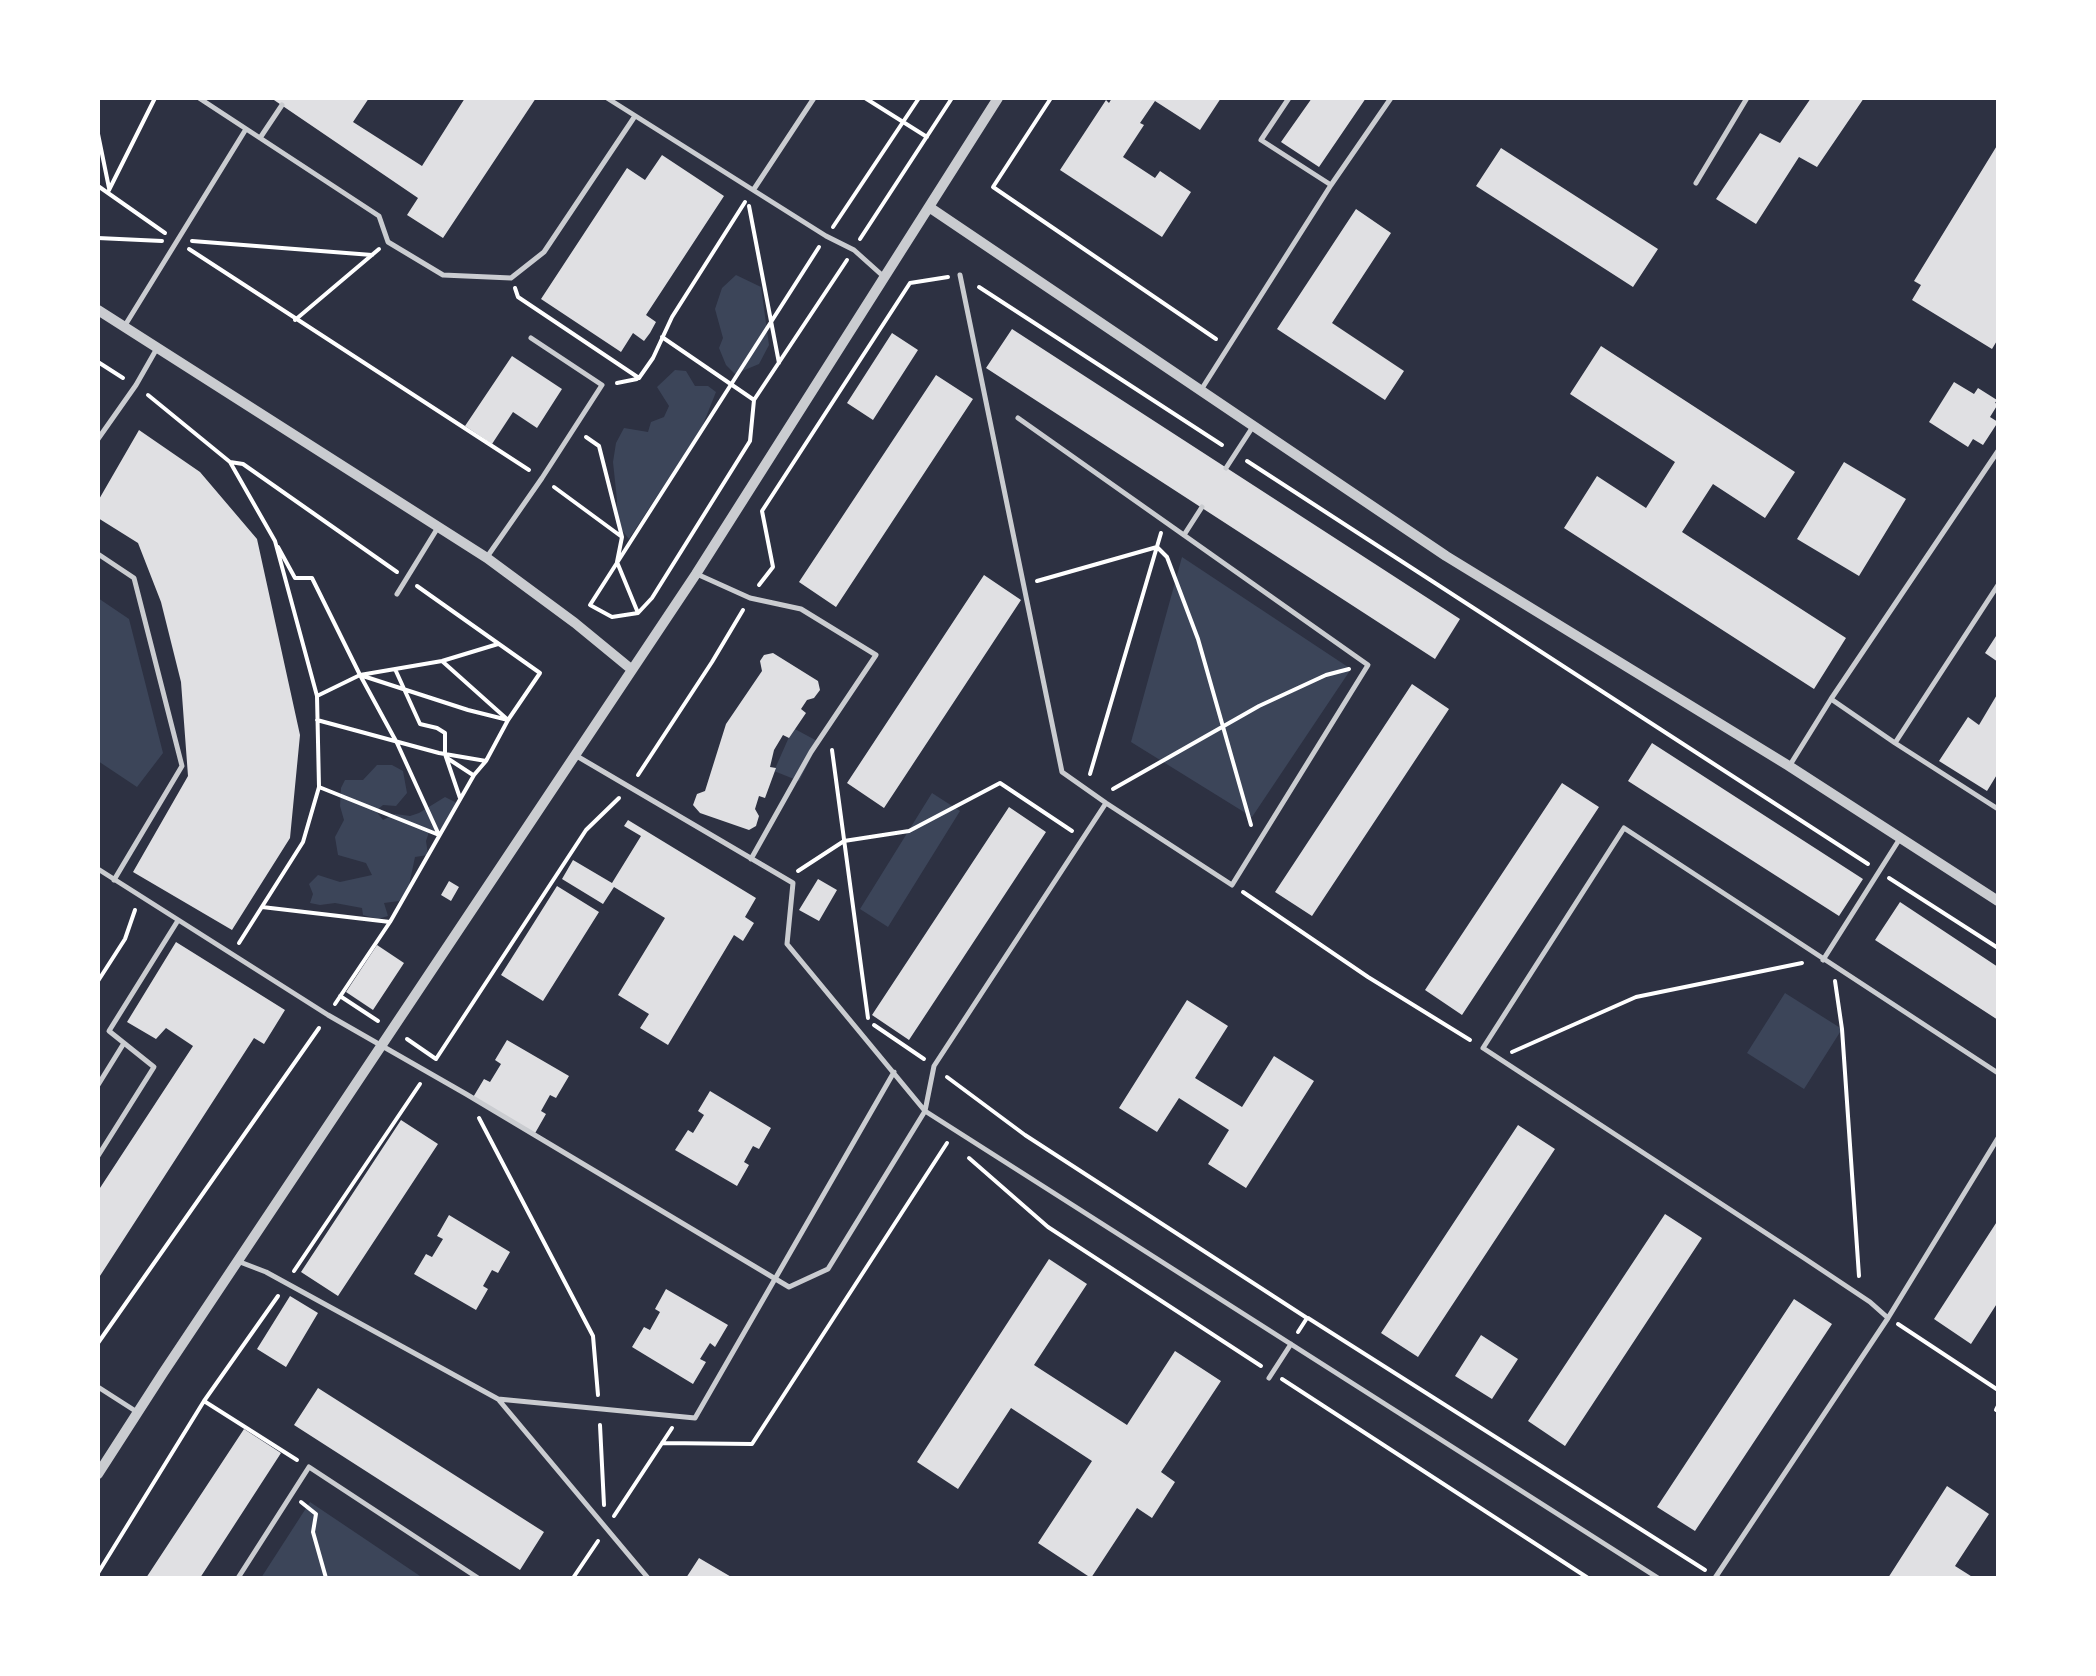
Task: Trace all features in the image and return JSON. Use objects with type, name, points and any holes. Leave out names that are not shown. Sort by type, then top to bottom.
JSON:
[{"type":"street","points":[[98,1474],[696,574],[998,98]]},
{"type":"street","points":[[929,206],[1446,556],[1789,766],[1998,900]]},
{"type":"street","points":[[98,310],[486,558],[575,622],[631,669]]},
{"type":"lane","points":[[199,98],[379,216],[388,242],[443,275],[512,278],[544,252],[636,116]]},
{"type":"lane","points":[[607,98],[854,250],[883,276]]},
{"type":"lane","points":[[754,189],[814,98]]},
{"type":"lane","points":[[1289,98],[1261,140],[1330,186]]},
{"type":"lane","points":[[1201,390],[1390,98]]},
{"type":"lane","points":[[1696,183],[1746,98]]},
{"type":"lane","points":[[260,138],[282,105]]},
{"type":"lane","points":[[124,327],[246,130]]},
{"type":"lane","points":[[960,275],[1062,772],[1232,885],[1368,665],[1018,418]]},
{"type":"lane","points":[[486,558],[602,385],[531,338]]},
{"type":"lane","points":[[98,439],[157,348]]},
{"type":"lane","points":[[1226,468],[1254,426]]},
{"type":"lane","points":[[1789,766],[1998,451]]},
{"type":"lane","points":[[1988,468],[1998,474]]},
{"type":"lane","points":[[1184,535],[1202,507]]},
{"type":"lane","points":[[397,594],[438,527]]},
{"type":"lane","points":[[98,554],[134,578],[182,766],[114,880]]},
{"type":"lane","points":[[696,574],[750,598],[801,609],[876,655],[811,752],[751,860]]},
{"type":"lane","points":[[1895,743],[1998,585]]},
{"type":"lane","points":[[1831,699],[1998,808]]},
{"type":"lane","points":[[575,755],[793,883],[787,944],[925,1111],[1658,1578]]},
{"type":"lane","points":[[98,869],[328,1015],[789,1287],[828,1270],[925,1111],[934,1066],[1106,803]]},
{"type":"lane","points":[[1888,1318],[1482,1048],[1624,828],[1998,1073]]},
{"type":"lane","points":[[1823,960],[1900,837]]},
{"type":"lane","points":[[98,1156],[154,1067],[109,1030],[178,921]]},
{"type":"lane","points":[[98,1085],[124,1043]]},
{"type":"lane","points":[[498,1399],[695,1418],[894,1072]]},
{"type":"lane","points":[[1715,1578],[1888,1318],[1998,1138]]},
{"type":"lane","points":[[237,1261],[266,1272],[498,1399],[648,1578]]},
{"type":"lane","points":[[1270,1376],[1291,1344]]},
{"type":"lane","points":[[98,1387],[138,1412]]},
{"type":"lane","points":[[238,1578],[309,1467],[478,1578]]},
{"type":"path","points":[[108,191],[155,98]]},
{"type":"path","points":[[866,98],[927,136]]},
{"type":"path","points":[[919,98],[590,605],[612,617],[638,613],[652,598],[750,441],[754,400],[952,98]]},
{"type":"path","points":[[1051,98],[993,187],[1228,347]]},
{"type":"path","points":[[98,134],[108,191]]},
{"type":"path","points":[[98,186],[295,320],[542,478],[622,537]]},
{"type":"path","points":[[602,385],[639,378],[747,198],[779,363]]},
{"type":"path","points":[[98,238],[372,255]]},
{"type":"path","points":[[295,320],[388,242]]},
{"type":"path","points":[[98,1573],[204,1400],[428,1073],[586,830],[630,787],[773,566],[762,511],[910,283],[960,275],[1998,948]]},
{"type":"path","points":[[512,278],[518,297],[639,378]]},
{"type":"path","points":[[662,338],[754,400]]},
{"type":"path","points":[[98,362],[136,385],[230,462],[295,578],[312,578],[398,743],[439,836]]},
{"type":"path","points":[[574,429],[598,446],[622,537],[617,562],[638,613]]},
{"type":"path","points":[[98,1344],[390,922],[474,775],[540,673],[243,464],[230,462]]},
{"type":"path","points":[[232,956],[303,842],[320,787],[317,696],[275,541]]},
{"type":"path","points":[[1024,585],[1157,547]]},
{"type":"path","points":[[1157,547],[1167,558],[1198,640],[1257,846]]},
{"type":"path","points":[[1086,788],[1157,547]]},
{"type":"path","points":[[317,696],[360,675],[442,660],[500,643]]},
{"type":"path","points":[[442,660],[508,720]]},
{"type":"path","points":[[1099,797],[1259,706],[1326,675],[1368,665]]},
{"type":"path","points":[[395,669],[420,724],[445,733],[444,755],[461,798]]},
{"type":"path","points":[[360,675],[508,720]]},
{"type":"path","points":[[318,720],[444,755],[486,761]]},
{"type":"path","points":[[828,726],[868,1020],[1025,1135],[1715,1578]]},
{"type":"path","points":[[444,755],[474,775]]},
{"type":"path","points":[[795,872],[844,840],[908,831],[1000,784],[1082,838]]},
{"type":"path","points":[[320,787],[439,836]]},
{"type":"path","points":[[1232,885],[1482,1048]]},
{"type":"path","points":[[98,981],[125,938],[140,896]]},
{"type":"path","points":[[262,907],[390,922]]},
{"type":"path","points":[[1499,1058],[1636,997],[1823,960]]},
{"type":"path","points":[[1833,966],[1842,1029],[1860,1296]]},
{"type":"path","points":[[466,1094],[593,1336],[606,1530]]},
{"type":"path","points":[[662,1443],[752,1444],[956,1130]]},
{"type":"path","points":[[949,1140],[1048,1228],[1270,1376],[1588,1578]]},
{"type":"path","points":[[1291,1344],[1307,1318]]},
{"type":"path","points":[[1888,1318],[1998,1390]]},
{"type":"path","points":[[204,1400],[309,1467]]},
{"type":"path","points":[[573,1578],[680,1416]]},
{"type":"path","points":[[292,1495],[316,1514],[313,1532],[326,1578]]},
{"type":"shaded area","points":[[736,275],[761,287],[769,345],[759,364],[735,374],[719,348],[723,338],[715,309],[722,288]]},
{"type":"shaded area","points":[[675,370],[686,371],[695,386],[708,386],[716,392],[702,427],[629,539],[616,523],[616,443],[624,428],[648,432],[651,422],[664,417],[669,406],[657,387]]},
{"type":"shaded area","points":[[1182,557],[1351,669],[1252,817],[1131,742]]},
{"type":"shaded area","points":[[98,598],[129,619],[163,753],[137,787],[98,761]]},
{"type":"shaded area","points":[[793,728],[819,742],[799,781],[774,771]]},
{"type":"shaded area","points":[[377,765],[392,765],[403,771],[407,793],[396,806],[383,805],[376,811],[383,820],[395,814],[419,813],[445,797],[457,803],[445,830],[429,832],[428,855],[415,857],[408,890],[399,901],[384,903],[388,916],[378,919],[363,915],[362,908],[310,903],[313,894],[309,884],[318,875],[340,882],[372,875],[366,863],[338,855],[335,837],[344,820],[340,806],[345,780],[363,780]]},
{"type":"shaded area","points":[[932,793],[960,811],[888,927],[860,909]]},
{"type":"shaded area","points":[[1785,993],[1842,1029],[1804,1089],[1747,1053]]},
{"type":"shaded area","points":[[310,1502],[423,1578],[261,1578]]},
{"type":"building","points":[[271,98],[369,98],[353,122],[422,166],[465,98],[536,98],[443,238],[407,215],[418,198]]},
{"type":"building","points":[[1112,98],[1221,98],[1200,130],[1155,101],[1123,157],[1155,178],[1160,171],[1191,192],[1162,237],[1060,170],[1106,100],[1109,103]]},
{"type":"building","points":[[1312,98],[1366,98],[1319,167],[1281,142]]},
{"type":"building","points":[[1811,98],[1864,98],[1817,167],[1799,157],[1756,224],[1716,199],[1760,133],[1780,143]]},
{"type":"building","points":[[1998,144],[1998,339],[1992,349],[1912,300],[1921,285],[1914,281]]},
{"type":"building","points":[[1501,148],[1658,249],[1633,287],[1476,186]]},
{"type":"building","points":[[662,155],[724,196],[646,315],[656,322],[650,333],[644,341],[633,333],[621,352],[541,299],[627,168],[645,180]]},
{"type":"building","points":[[1356,209],[1391,233],[1332,323],[1404,371],[1385,400],[1277,329]]},
{"type":"building","points":[[1012,329],[1460,619],[1435,659],[986,368]]},
{"type":"building","points":[[892,333],[918,350],[873,420],[847,403]]},
{"type":"building","points":[[1601,346],[1795,472],[1765,518],[1713,484],[1682,532],[1846,638],[1814,689],[1564,528],[1597,476],[1646,508],[1675,462],[1570,394]]},
{"type":"building","points":[[512,356],[562,389],[537,428],[513,412],[492,444],[465,426]]},
{"type":"building","points":[[936,375],[973,399],[836,607],[799,582]]},
{"type":"building","points":[[1954,382],[1974,394],[1978,388],[1997,400],[1990,417],[1998,422],[1983,445],[1973,439],[1968,447],[1929,422]]},
{"type":"building","points":[[139,430],[200,472],[257,539],[300,735],[290,838],[232,930],[133,872],[188,776],[181,682],[161,602],[138,543],[98,518],[98,501]]},
{"type":"building","points":[[1844,462],[1906,499],[1859,576],[1797,539]]},
{"type":"building","points":[[984,575],[1021,600],[884,808],[847,783]]},
{"type":"building","points":[[1998,633],[1998,662],[1985,653]]},
{"type":"building","points":[[773,653],[818,681],[820,690],[801,709],[806,713],[789,738],[783,735],[774,750],[770,767],[776,768],[765,798],[759,796],[756,826],[749,830],[700,813],[693,805],[697,794],[705,791],[726,724],[762,671],[760,661],[764,655]]},
{"type":"building","points":[[1412,684],[1449,709],[1312,916],[1275,892]]},
{"type":"building","points":[[1998,693],[1998,773],[1987,791],[1939,761],[1968,717],[1979,725]]},
{"type":"building","points":[[1652,743],[1863,879],[1839,916],[1628,781]]},
{"type":"building","points":[[1562,783],[1599,807],[1462,1015],[1425,990]]},
{"type":"building","points":[[1009,807],[1046,832],[909,1040],[872,1015]]},
{"type":"building","points":[[628,820],[756,898],[745,917],[754,923],[743,941],[734,935],[668,1045],[640,1028],[649,1014],[618,995],[665,918],[614,887],[603,904],[562,879],[573,860],[612,883],[641,836],[624,826]]},
{"type":"building","points":[[818,879],[837,890],[819,921],[799,910]]},
{"type":"building","points":[[449,881],[459,887],[451,901],[441,895]]},
{"type":"building","points":[[557,886],[599,912],[543,1001],[501,975]]},
{"type":"building","points":[[1900,902],[1998,967],[1998,1020],[1875,940]]},
{"type":"building","points":[[176,942],[285,1010],[264,1044],[254,1038],[98,1279],[98,1191],[193,1046],[166,1028],[156,1039],[127,1022]]},
{"type":"building","points":[[377,945],[404,963],[373,1010],[346,992]]},
{"type":"building","points":[[1187,1000],[1228,1026],[1195,1078],[1242,1107],[1274,1056],[1314,1081],[1246,1188],[1208,1164],[1229,1130],[1179,1098],[1157,1132],[1119,1108]]},
{"type":"building","points":[[507,1040],[569,1076],[556,1098],[550,1095],[541,1111],[546,1114],[534,1135],[472,1099],[484,1079],[490,1082],[501,1064],[495,1060]]},
{"type":"building","points":[[710,1091],[771,1128],[759,1149],[753,1146],[744,1162],[749,1165],[737,1186],[675,1150],[688,1130],[693,1133],[704,1115],[698,1111]]},
{"type":"building","points":[[401,1120],[438,1144],[338,1296],[301,1272]]},
{"type":"building","points":[[1518,1125],[1555,1149],[1418,1357],[1381,1333]]},
{"type":"building","points":[[1665,1214],[1702,1238],[1565,1446],[1528,1421]]},
{"type":"building","points":[[449,1215],[510,1252],[498,1273],[492,1270],[483,1286],[488,1289],[476,1310],[414,1274],[426,1254],[432,1257],[443,1239],[437,1236]]},
{"type":"building","points":[[1998,1220],[1998,1302],[1971,1344],[1934,1319]]},
{"type":"building","points":[[1049,1259],[1087,1284],[1034,1365],[1127,1425],[1175,1351],[1221,1381],[1161,1472],[1175,1482],[1152,1518],[1137,1508],[1091,1578],[1038,1543],[1092,1461],[1011,1408],[958,1489],[917,1462]]},
{"type":"building","points":[[666,1289],[728,1325],[715,1347],[710,1343],[700,1359],[706,1362],[693,1384],[632,1347],[644,1327],[650,1330]]},
{"type":"building","points":[[290,1296],[318,1313],[286,1367],[257,1349]]},
{"type":"building","points":[[1794,1299],[1832,1324],[1695,1531],[1657,1507]]},
{"type":"building","points":[[1481,1335],[1518,1359],[1492,1399],[1455,1376]]},
{"type":"building","points":[[318,1388],[544,1532],[520,1570],[294,1425]]},
{"type":"building","points":[[244,1429],[281,1453],[200,1578],[146,1578]]},
{"type":"building","points":[[1947,1486],[1989,1514],[1955,1566],[1974,1578],[1888,1578]]},
{"type":"building","points":[[699,1558],[733,1578],[686,1578]]}]
